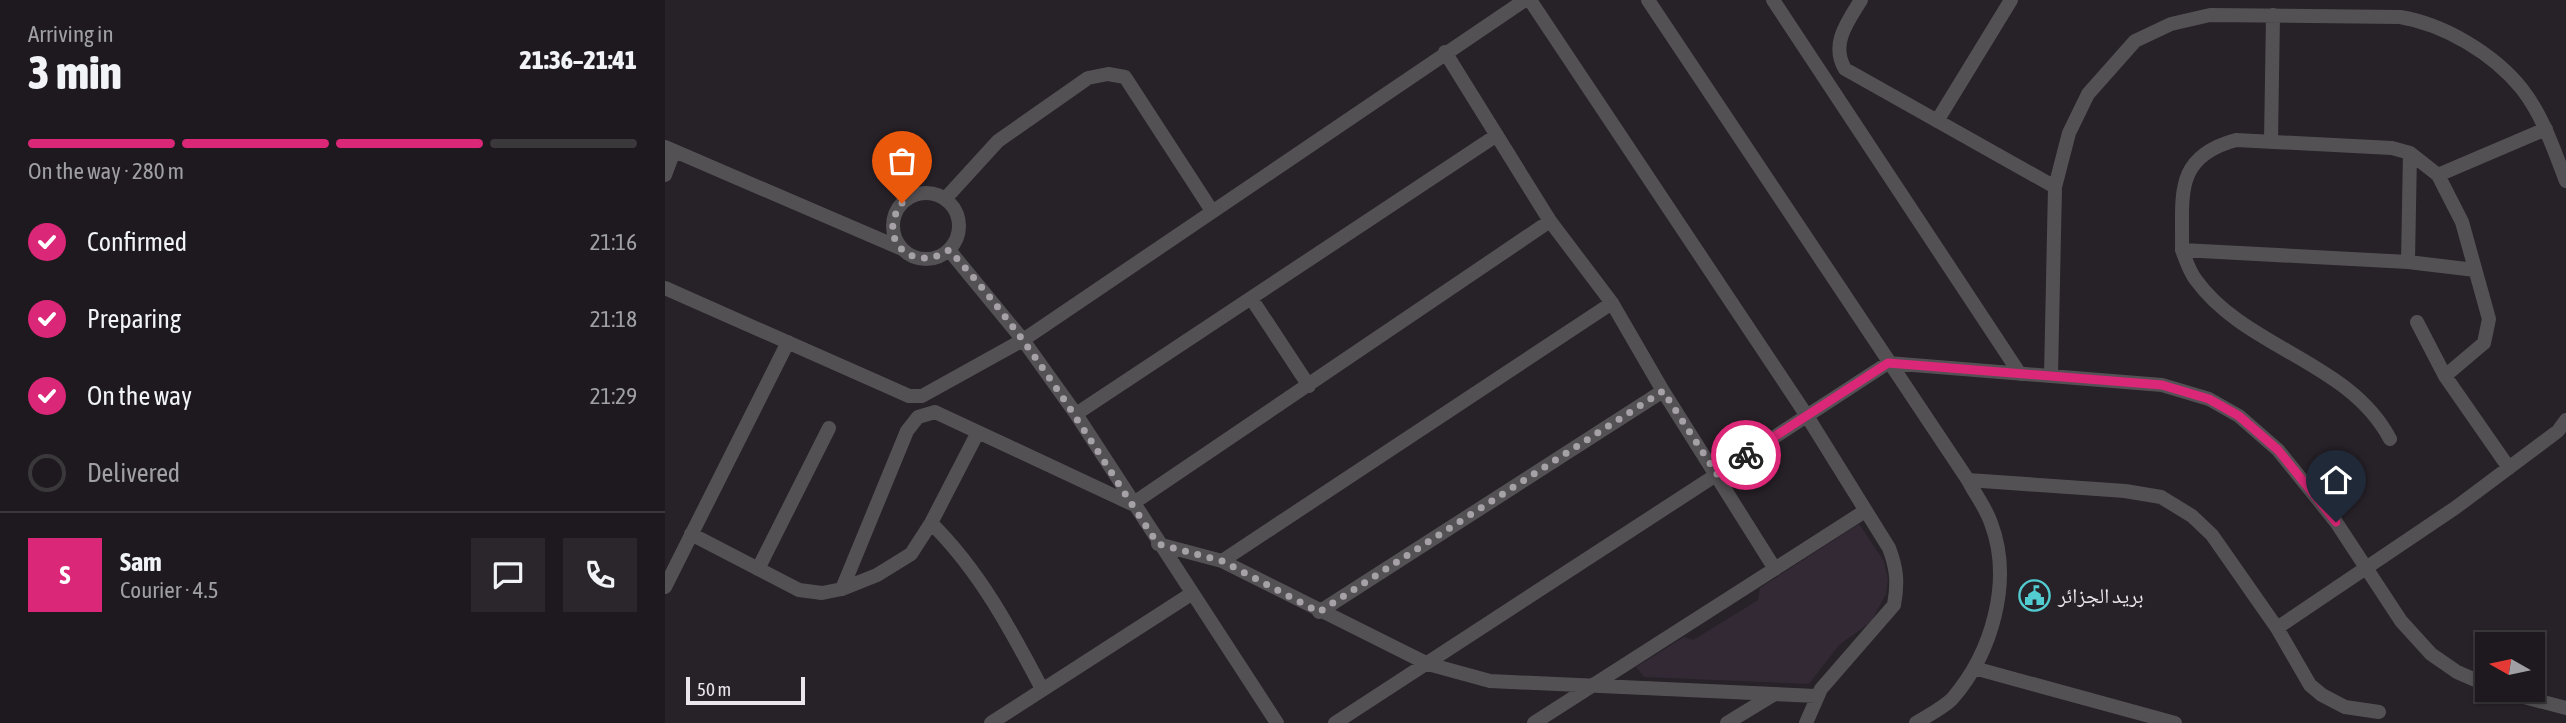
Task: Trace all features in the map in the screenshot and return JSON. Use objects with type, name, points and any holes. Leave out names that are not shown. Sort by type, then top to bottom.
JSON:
[{"type":"street","points":[[665,288],[909,396],[922,396],[1023,340],[1525,0]]},
{"type":"street","points":[[1530,0],[1807,416],[1896,566],[1898,587],[1893,605],[1816,696],[1806,723]]},
{"type":"street","points":[[1648,0],[1968,480],[1991,522],[2000,556],[2001,589],[1991,627],[1974,668],[1950,700],[1916,723]]},
{"type":"street","points":[[1773,0],[2020,374]]},
{"type":"street","points":[[1861,0],[1841,33],[1839,51],[1845,69],[2056,187]]},
{"type":"street","points":[[1937,121],[2011,0]]},
{"type":"street","points":[[2051,376],[2056,187],[2069,133],[2088,94],[2135,41],[2171,24],[2210,15],[2400,17],[2428,21],[2458,36],[2522,89],[2546,129],[2566,181]]},
{"type":"street","points":[[2270,141],[2273,15]]},
{"type":"street","points":[[1445,52],[1551,221],[1612,303],[1663,391],[1775,569]]},
{"type":"street","points":[[945,199],[998,141],[1088,78],[1108,74],[1125,77],[1212,211]]},
{"type":"street","points":[[2438,175],[2546,129]]},
{"type":"street","points":[[1076,414],[1497,135]]},
{"type":"street","points":[[2390,439],[2382,424],[2358,398],[2214,302],[2194,278],[2182,250],[2183,191],[2186,174],[2199,156],[2213,146],[2236,140],[2392,148],[2410,153],[2438,175],[2462,222],[2489,318],[2484,343],[2445,376]]},
{"type":"street","points":[[665,175],[670,149],[924,260],[937,258],[956,241],[958,218],[945,199],[923,193],[902,203],[893,224],[894,235],[900,248]]},
{"type":"street","points":[[2407,262],[2410,153]]},
{"type":"street","points":[[1132,505],[1551,221]]},
{"type":"street","points":[[949,250],[1023,340],[1076,414],[1132,505],[1277,723]]},
{"type":"street","points":[[2182,250],[2407,262],[2475,270]]},
{"type":"street","points":[[1251,298],[1309,386]]},
{"type":"street","points":[[1222,561],[1612,303]]},
{"type":"street","points":[[2417,322],[2445,376],[2509,468]]},
{"type":"street","points":[[665,587],[788,342]]},
{"type":"street","points":[[1335,723],[1888,363],[2162,385],[2209,399],[2239,416],[2278,450],[2368,567],[2401,621],[2431,654],[2457,673],[2475,680]]},
{"type":"street","points":[[1319,612],[1663,391]]},
{"type":"street","points":[[842,589],[907,431],[918,418],[935,412],[1132,505]]},
{"type":"street","points":[[2277,628],[2509,468],[2558,430],[2566,420]]},
{"type":"street","points":[[758,569],[829,428]]},
{"type":"street","points":[[691,534],[799,590],[822,593],[842,589],[877,575],[911,554],[931,523],[977,434]]},
{"type":"street","points":[[1968,480],[2125,491],[2161,497],[2192,516],[2212,535],[2277,628],[2310,685],[2345,707],[2379,712]]},
{"type":"street","points":[[1534,723],[1590,688],[1632,657],[1865,511]]},
{"type":"street","points":[[931,523],[957,548],[980,579],[1042,689]]},
{"type":"street","points":[[1158,544],[1222,561],[1319,612],[1428,664],[1490,681],[1590,688],[1816,696]]},
{"type":"street","points":[[991,723],[1191,594]]},
{"type":"street","points":[[1974,668],[2175,723]]},
{"type":"street","points":[[1727,723],[1775,694]]},
{"type":"street","points":[[2541,702],[2566,709]]},
{"type":"street","points":[[2123,723],[2138,713]]},
{"type":"shaded area","points":[[1859,524],[1884,561],[1888,579],[1886,594],[1871,622],[1839,645],[1809,684],[1644,677],[1636,667],[1684,637],[1693,640],[1758,600],[1760,588]]},
{"type":"way so far","points":[[902,203],[895,212],[893,224],[894,235],[900,248],[911,256],[924,260],[937,258],[949,250],[962,264],[1023,340],[1076,414],[1158,544],[1222,561],[1319,612],[1663,391],[1717,474],[1746,455]]},
{"type":"place","name":"بريد الجزائر","points":[[2035,596]]},
{"type":"route","points":[[1746,455],[1888,363],[2162,385],[2209,399],[2239,416],[2278,450],[2336,522]]}]
